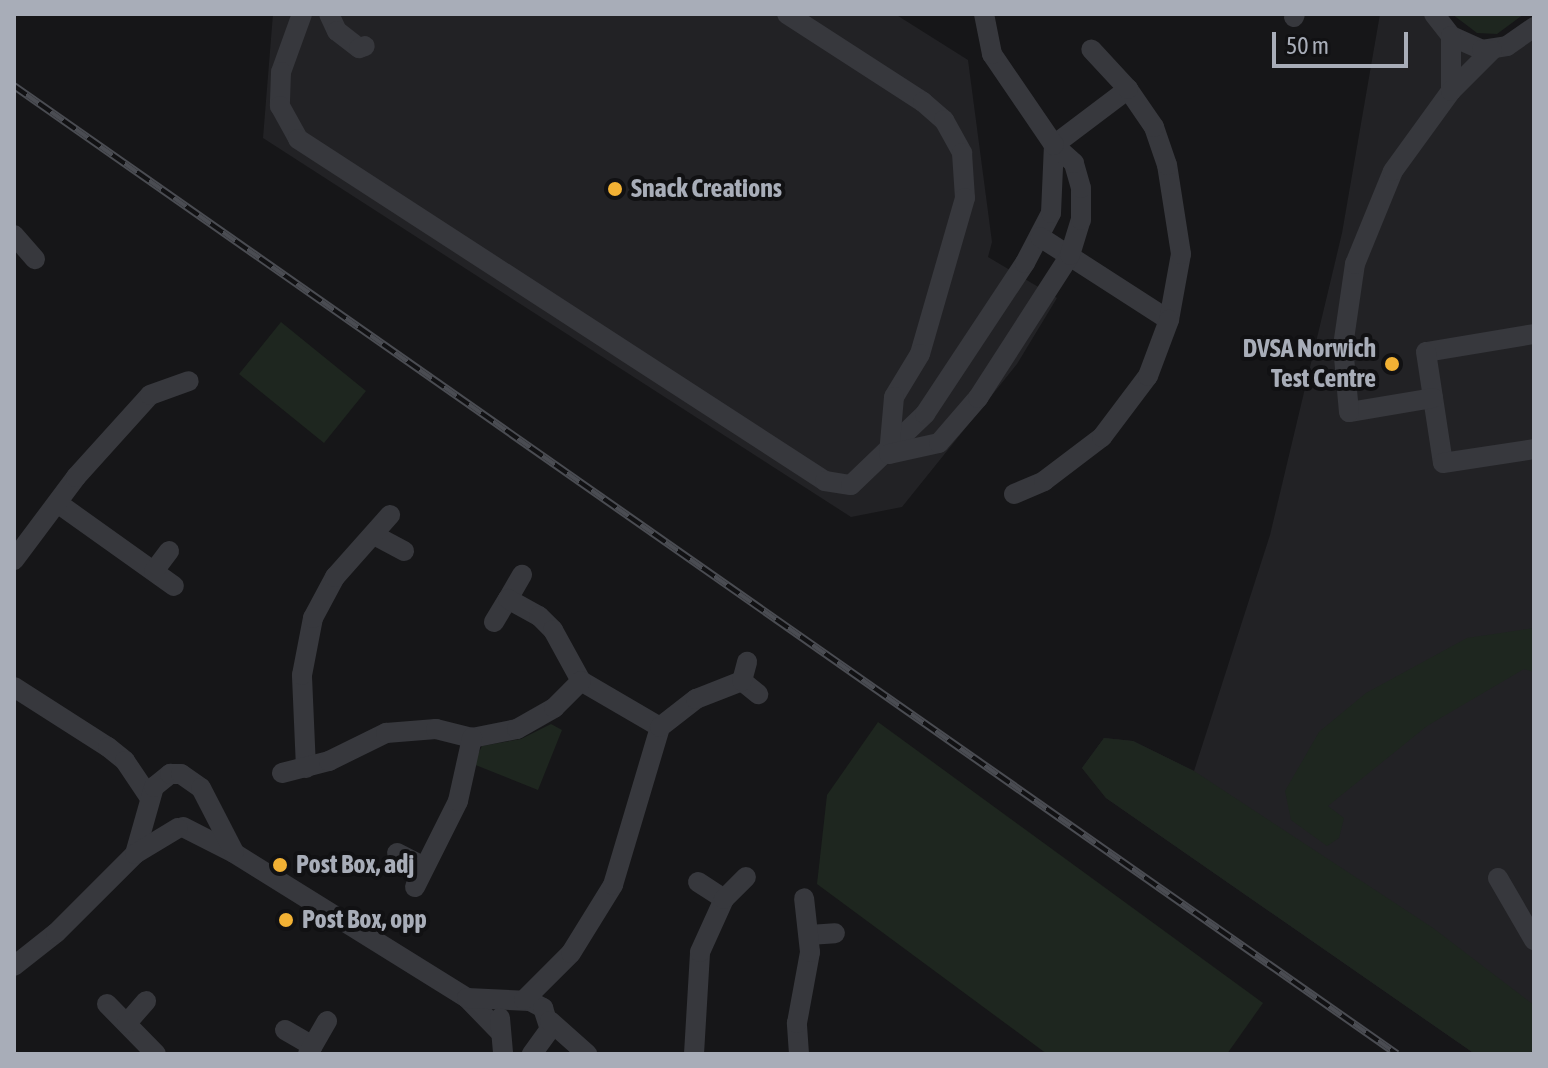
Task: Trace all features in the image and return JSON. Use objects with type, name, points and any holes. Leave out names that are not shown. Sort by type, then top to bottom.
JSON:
[{"type":"street","points":[[302,14],[281,72],[280,106],[298,139],[825,481],[851,485],[889,454],[925,414],[1040,237],[1051,213],[1054,145]]},
{"type":"street","points":[[329,14],[337,31],[359,48],[365,46]]},
{"type":"street","points":[[787,14],[923,102],[944,120],[962,153],[965,198],[920,354],[894,397],[889,454]]},
{"type":"street","points":[[889,454],[939,443],[1000,368],[1070,255],[1081,220],[1081,188],[1074,163],[1054,145],[992,54],[984,14]]},
{"type":"street","points":[[1432,16],[1451,36],[1492,50]]},
{"type":"street","points":[[1433,398],[1349,412],[1343,346],[1355,264],[1375,206],[1393,171],[1451,91],[1492,50],[1529,35]]},
{"type":"street","points":[[1451,36],[1451,91]]},
{"type":"street","points":[[1014,494],[1044,481],[1102,437],[1148,376],[1169,320],[1181,254],[1178,212],[1154,127],[1128,89],[1091,49]]},
{"type":"street","points":[[1054,145],[1128,89]]},
{"type":"street","points":[[14,235],[35,259]]},
{"type":"street","points":[[1040,237],[1169,320]]},
{"type":"street","points":[[1534,334],[1426,352],[1443,463],[1534,449]]},
{"type":"street","points":[[14,560],[150,395],[189,381]]},
{"type":"street","points":[[59,504],[174,586]]},
{"type":"street","points":[[306,768],[302,675],[313,618],[335,577],[390,515]]},
{"type":"street","points":[[374,535],[404,551]]},
{"type":"street","points":[[154,571],[169,551]]},
{"type":"street","points":[[494,622],[522,575]]},
{"type":"street","points":[[508,599],[553,630],[581,681],[660,727]]},
{"type":"street","points":[[501,1041],[501,1016],[551,978],[621,869],[660,727],[696,699],[744,671],[758,694]]},
{"type":"street","points":[[282,773],[306,768],[386,733],[436,729],[472,738],[535,722],[581,681]]},
{"type":"street","points":[[17,696],[125,761],[193,779],[234,853]]},
{"type":"street","points":[[415,887],[458,801],[472,738]]},
{"type":"street","points":[[125,761],[151,802],[158,820],[234,853],[467,998],[501,1041],[516,1051],[568,1054]]},
{"type":"street","points":[[135,854],[156,783],[170,774]]},
{"type":"street","points":[[14,966],[56,933],[135,854],[197,819],[204,801]]},
{"type":"street","points":[[397,853],[423,866]]},
{"type":"street","points":[[694,1054],[700,952],[724,899],[746,877]]},
{"type":"street","points":[[1498,878],[1534,940]]},
{"type":"street","points":[[698,882],[724,899]]},
{"type":"street","points":[[799,1054],[797,1023],[809,973],[805,906]]},
{"type":"street","points":[[809,935],[835,933]]},
{"type":"street","points":[[536,1050],[548,1037],[551,978]]},
{"type":"street","points":[[467,998],[520,1001],[548,1017],[587,1054]]},
{"type":"street","points":[[127,1023],[146,1001]]},
{"type":"street","points":[[107,1004],[156,1054]]},
{"type":"street","points":[[285,1030],[310,1050],[327,1021]]},
{"type":"shaded area","points":[[273,14],[895,14],[968,60],[992,242],[988,257],[1057,298],[1017,364],[902,507],[851,517],[263,138]]},
{"type":"shaded area","points":[[1380,14],[1434,14],[1471,46],[1534,40],[1534,1054],[1475,1054],[1106,798],[1082,768],[1104,738],[1133,741],[1194,771],[1270,535],[1342,233]]},
{"type":"shaded area","points":[[1452,14],[1524,14],[1497,34],[1477,33]]},
{"type":"shaded area","points":[[281,322],[366,391],[324,443],[239,374]]},
{"type":"shaded area","points":[[1534,628],[1534,672],[1524,669],[1427,726],[1328,806],[1344,818],[1339,838],[1327,846],[1291,820],[1285,791],[1319,732],[1366,693],[1467,638]]},
{"type":"shaded area","points":[[878,722],[1263,1003],[1227,1054],[1047,1054],[817,884],[827,795]]},
{"type":"shaded area","points":[[551,724],[562,730],[538,790],[473,764],[482,746],[521,739]]},
{"type":"shaded area","points":[[1104,738],[1133,741],[1194,771],[1433,928],[1534,1005],[1534,1054],[1475,1054],[1106,798],[1082,768]]},
{"type":"railway","points":[[14,86],[1397,1054]]},
{"type":"place","name":"Snack Creations","points":[[615,189]]},
{"type":"place","name":"DVSA Norwich Test Centre","points":[[1392,364]]},
{"type":"place","name":"Post Box, adj","points":[[280,865]]},
{"type":"place","name":"Post Box, opp","points":[[286,920]]}]
